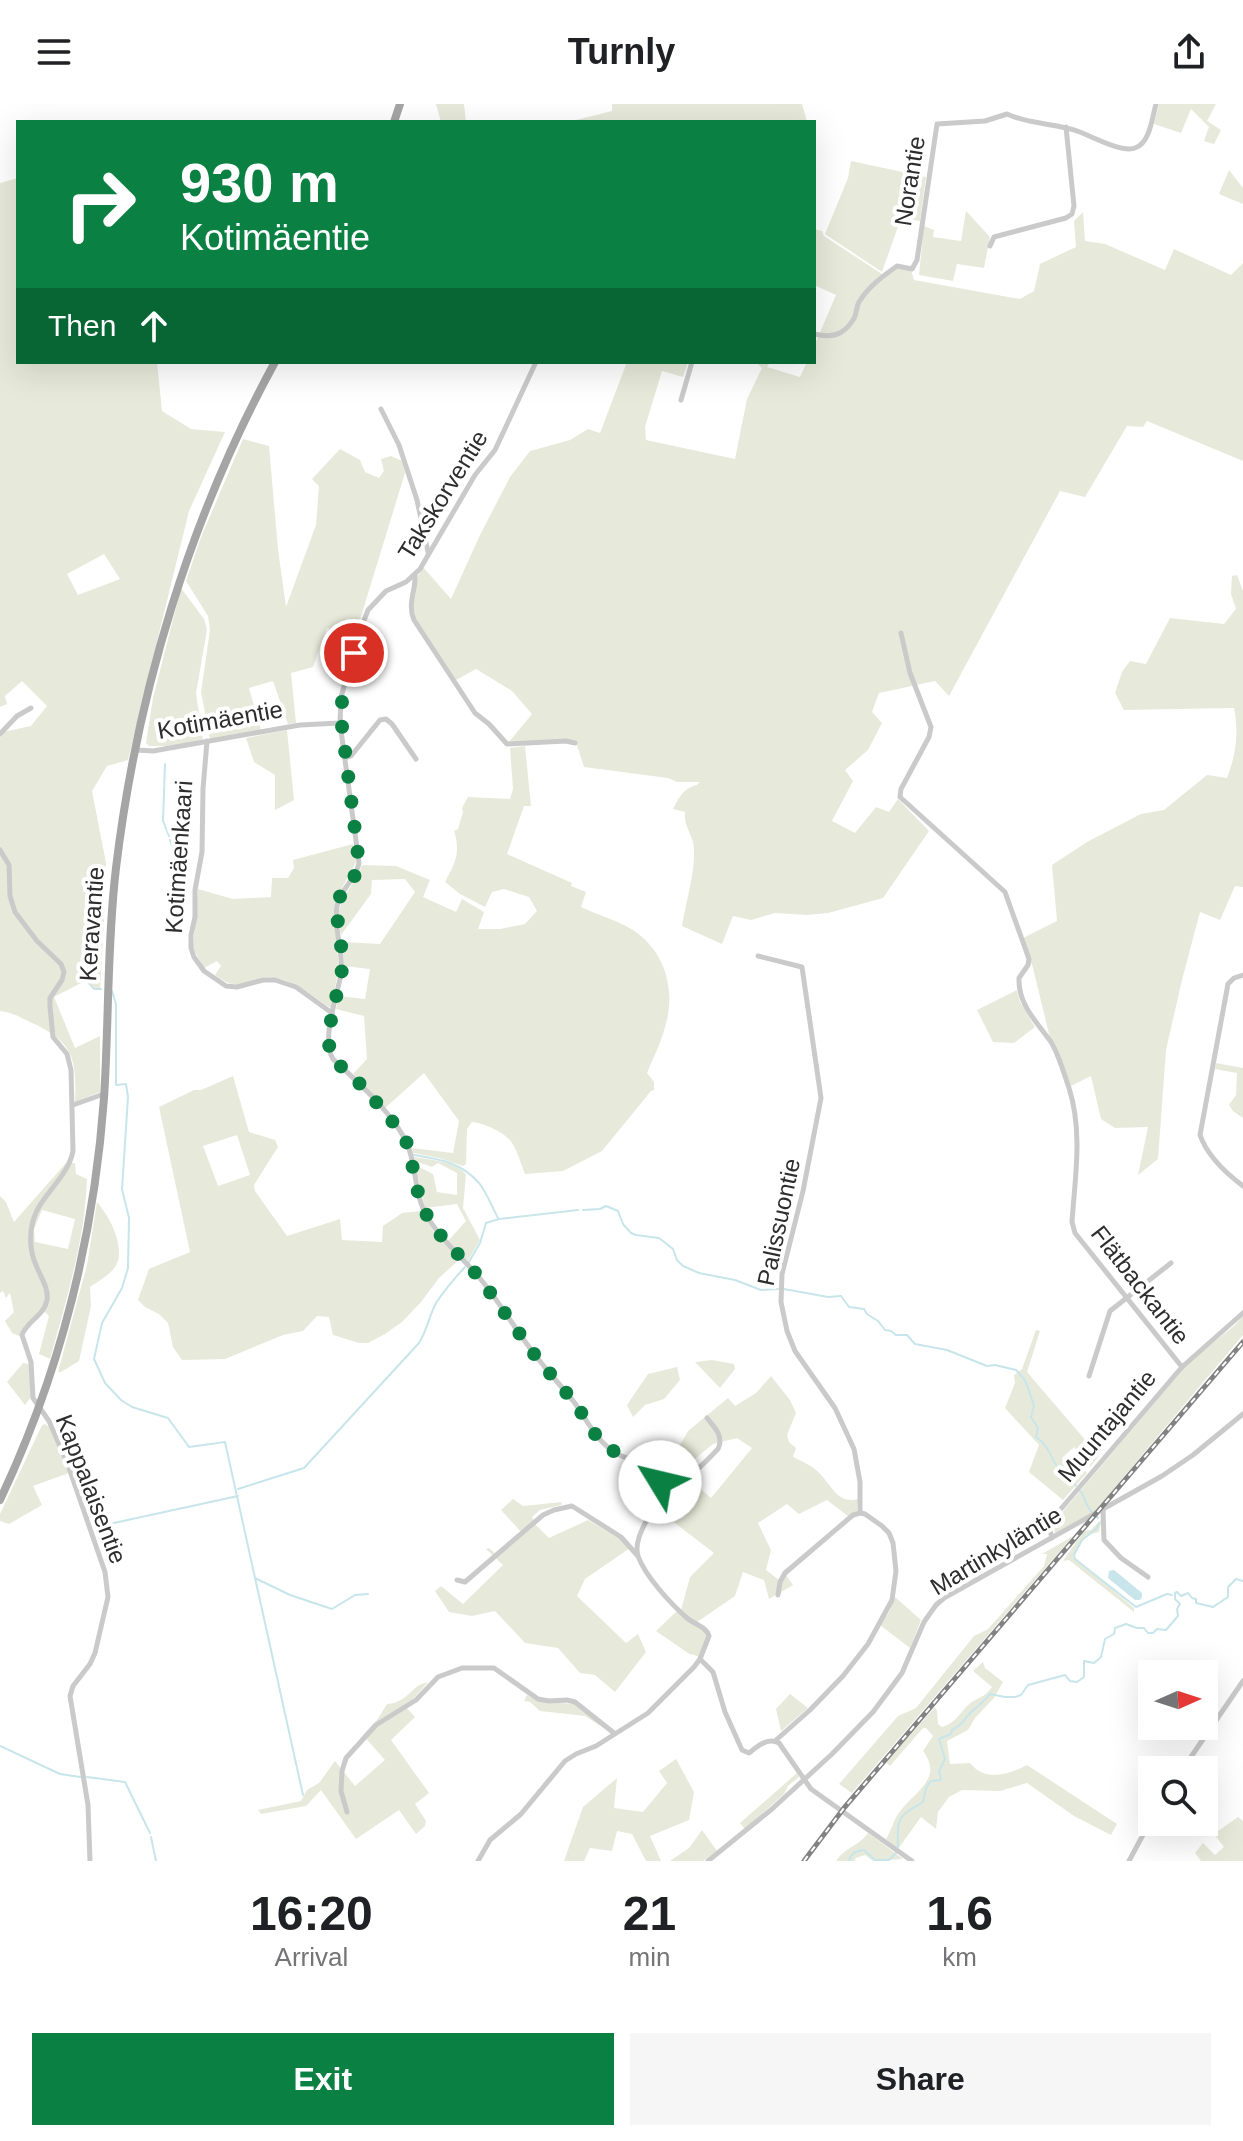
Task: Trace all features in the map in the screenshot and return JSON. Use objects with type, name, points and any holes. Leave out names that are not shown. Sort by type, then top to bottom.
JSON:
[{"type":"main road","name":"Keravantie","points":[[0,1500],[39,1408],[62,1339],[81,1262],[96,1177],[104,1096],[112,902],[135,750],[166,629],[204,514],[238,435],[274,364]]},
{"type":"street","name":"Norantie","points":[[816,334],[829,337],[840,333],[855,318],[858,303],[878,280],[897,266],[912,269],[917,260],[937,124],[985,121],[1007,114],[1018,120],[1066,127],[1124,149],[1136,148],[1145,140],[1156,104]]},
{"type":"street","points":[[990,246],[994,237],[1072,214],[1074,206],[1066,127]]},
{"type":"street","name":"Takskorventie","points":[[340,723],[341,697],[364,618],[386,591],[415,575],[475,475],[495,450],[535,364]]},
{"type":"street","points":[[681,400],[691,364]]},
{"type":"street","points":[[381,409],[395,436],[417,500],[429,553]]},
{"type":"street","points":[[415,575],[410,602],[414,620],[475,713],[507,744],[575,743]]},
{"type":"street","name":"Flätbackantie","points":[[901,633],[910,673],[931,727],[900,797],[1005,892],[1029,959],[1019,978],[1021,996],[1035,1023],[1053,1045],[1075,1113],[1078,1144],[1073,1228],[1077,1237],[1182,1367]]},
{"type":"street","points":[[0,734],[17,716],[31,708]]},
{"type":"street","points":[[345,758],[351,756],[380,720],[386,719],[416,759]]},
{"type":"street","points":[[340,723],[359,863],[356,874],[338,902],[342,970],[329,1052],[400,1131],[408,1145],[420,1202],[433,1227],[479,1277],[537,1358],[575,1403],[597,1437],[616,1453],[655,1471],[660,1491],[641,1535],[638,1556]]},
{"type":"street","name":"Kotimäentie","points":[[135,750],[153,751],[300,725],[340,723]]},
{"type":"street","name":"Kotimäenkaari","points":[[207,741],[202,852],[191,935],[194,957],[204,971],[226,986],[248,986],[263,980],[275,980],[296,987],[333,1013]]},
{"type":"street","name":"Kappalaisentie","points":[[0,850],[9,865],[10,896],[15,912],[37,941],[61,964],[64,972],[50,998],[50,1007],[53,1037],[67,1054],[71,1070],[72,1157],[41,1202],[31,1227],[33,1258],[47,1296],[43,1310],[26,1326],[22,1335],[31,1362],[33,1398],[49,1421],[79,1492],[108,1589],[95,1653],[73,1686],[70,1696],[88,1805],[90,1861]]},
{"type":"street","name":"Palissuontie","points":[[758,956],[802,967],[821,1098],[803,1191],[782,1274],[781,1302],[795,1351],[835,1408],[854,1449],[860,1482],[860,1513]]},
{"type":"street","points":[[1243,975],[1231,979],[1228,984],[1200,1135],[1205,1146],[1243,1186]]},
{"type":"street","points":[[73,1105],[104,1096]]},
{"type":"street","points":[[1089,1376],[1110,1311],[1171,1263]]},
{"type":"street","name":"Muuntajantie","points":[[1052,1538],[1049,1526],[1054,1517],[1182,1367],[1243,1313]]},
{"type":"street","name":"Martinkyläntie","points":[[708,1861],[761,1819],[852,1734],[891,1689],[908,1661],[924,1622],[936,1605],[951,1593],[1162,1476],[1243,1414]]},
{"type":"street","points":[[660,1485],[680,1482],[689,1477],[718,1449],[720,1436],[707,1418]]},
{"type":"street","points":[[457,1580],[465,1582],[543,1515],[572,1506],[621,1537],[680,1611],[709,1633],[700,1659],[648,1713],[596,1746],[565,1761],[521,1814],[490,1840],[478,1861]]},
{"type":"street","points":[[1103,1510],[1104,1540],[1121,1558],[1148,1577]]},
{"type":"street","points":[[700,1659],[713,1672],[725,1712],[742,1750],[749,1753],[763,1743],[775,1741],[843,1676],[868,1644],[892,1600],[896,1571],[889,1533],[860,1513],[847,1520],[792,1566],[780,1582],[778,1595]]},
{"type":"street","points":[[347,1812],[341,1791],[346,1758],[376,1725],[416,1700],[438,1677],[453,1670],[494,1668],[538,1699],[575,1702],[614,1733]]},
{"type":"street","points":[[1192,1756],[1243,1681]]},
{"type":"street","points":[[775,1741],[803,1780],[821,1797],[912,1861]]},
{"type":"street","points":[[1133,1859],[1144,1836]]},
{"type":"green space","points":[[436,104],[464,104],[466,120],[440,120]]},
{"type":"green space","points":[[612,104],[802,104],[807,120],[576,120],[612,111]]},
{"type":"green space","points":[[1159,104],[1216,104],[1207,121],[1221,130],[1214,144],[1204,141],[1209,127],[1191,109],[1181,133],[1154,124]]},
{"type":"green space","points":[[851,161],[926,177],[920,221],[901,218],[882,272],[825,234],[848,178]]},
{"type":"green space","points":[[1229,170],[1243,188],[1243,204],[1219,194]]},
{"type":"green space","points":[[16,179],[16,364],[157,364],[162,411],[191,429],[225,432],[189,511],[128,760],[107,766],[92,791],[106,863],[100,990],[93,989],[85,981],[54,997],[75,1048],[100,1036],[100,1092],[75,1102],[73,1061],[63,1044],[44,1029],[0,1011],[0,738],[3,732],[31,726],[47,706],[22,681],[5,696],[7,704],[0,707],[0,183]],"holes":[[[104,554],[120,579],[78,595],[67,574]]]},
{"type":"green space","points":[[966,211],[990,237],[984,268],[957,264],[953,281],[919,275],[924,226],[934,230],[933,237],[961,241]]},
{"type":"green space","points":[[1083,212],[1085,241],[1105,244],[1165,270],[1174,249],[1231,275],[1243,263],[1243,461],[1147,421],[1143,427],[1127,426],[1085,497],[1060,491],[949,696],[935,681],[879,693],[872,712],[882,723],[868,750],[845,770],[853,781],[832,821],[855,833],[876,807],[889,812],[898,799],[929,831],[883,898],[828,913],[775,913],[751,920],[733,916],[722,944],[682,926],[692,878],[694,849],[685,812],[673,809],[685,791],[700,782],[677,782],[668,778],[584,767],[576,742],[508,743],[532,714],[512,691],[476,669],[456,680],[416,620],[412,602],[423,567],[451,599],[510,477],[530,451],[570,440],[588,429],[600,433],[626,364],[687,364],[683,377],[662,371],[645,427],[646,440],[735,459],[747,399],[762,368],[758,364],[769,364],[767,367],[800,377],[806,364],[816,364],[816,341],[836,295],[816,286],[816,230],[885,276],[897,267],[911,270],[914,280],[1020,299],[1034,291],[1040,264],[1076,247],[1074,221]]},
{"type":"green space","points":[[243,439],[269,446],[286,607],[316,525],[319,486],[312,479],[340,449],[360,460],[365,472],[379,478],[384,471],[381,459],[391,456],[402,461],[405,473],[355,636],[327,628],[313,667],[291,673],[296,723],[288,724],[273,681],[249,688],[261,730],[210,739],[201,692],[210,630],[208,616],[186,581],[201,537]]},
{"type":"green space","points":[[1237,575],[1243,591],[1243,887],[1235,886],[1220,920],[1200,912],[1166,1050],[1158,1159],[1138,1175],[1148,1127],[1115,1128],[1101,1119],[1091,1076],[1071,1086],[1050,1038],[1023,938],[1057,921],[1052,865],[1087,842],[1141,814],[1164,810],[1207,775],[1227,778],[1236,743],[1234,708],[1124,710],[1115,693],[1122,672],[1130,661],[1146,664],[1170,618],[1224,624],[1236,609],[1231,594],[1232,576]]},
{"type":"green space","points":[[181,588],[204,619],[207,630],[196,693],[203,741],[149,746],[146,743],[153,698]]},
{"type":"green space","points":[[287,730],[294,800],[275,810],[275,775],[254,762],[246,738]]},
{"type":"green space","points":[[525,746],[531,806],[524,806],[507,854],[572,883],[571,886],[586,892],[581,907],[639,934],[658,956],[668,983],[669,998],[663,1033],[647,1073],[654,1082],[654,1090],[602,1151],[563,1171],[525,1174],[509,1139],[494,1129],[472,1122],[467,1129],[466,1164],[463,1166],[413,1153],[412,1148],[453,1153],[459,1121],[424,1073],[385,1108],[353,1074],[367,1059],[364,1016],[336,1009],[339,996],[365,999],[370,969],[344,966],[343,942],[380,944],[415,892],[405,879],[372,880],[371,894],[341,935],[341,904],[362,865],[396,866],[430,880],[423,897],[456,912],[462,899],[484,912],[478,929],[525,924],[537,911],[529,897],[504,889],[492,892],[485,907],[445,882],[456,858],[454,831],[458,829],[462,808],[468,797],[510,799],[513,789],[510,748]]},
{"type":"green space","points":[[353,844],[356,862],[335,901],[339,967],[331,1008],[283,980],[266,977],[233,984],[215,975],[221,966],[217,961],[204,968],[193,948],[198,889],[233,899],[271,897],[272,878],[288,878],[294,868],[293,860]]},
{"type":"green space","points":[[1017,990],[1020,1002],[1035,1027],[1014,1043],[993,1042],[977,1010]]},
{"type":"green space","points":[[1216,1063],[1243,1068],[1243,1118],[1229,1105],[1236,1095],[1237,1073],[1215,1069]]},
{"type":"green space","points":[[233,1076],[249,1132],[275,1140],[278,1147],[254,1185],[255,1191],[287,1236],[340,1219],[342,1240],[382,1242],[383,1226],[402,1213],[421,1211],[435,1234],[460,1259],[439,1278],[402,1322],[368,1343],[333,1335],[329,1317],[317,1316],[303,1331],[283,1335],[225,1359],[182,1360],[173,1347],[168,1323],[138,1300],[149,1269],[190,1252],[159,1107],[194,1090]],"holes":[[[237,1135],[250,1175],[218,1186],[203,1146]]]},
{"type":"green space","points":[[414,1157],[449,1164],[466,1174],[463,1208],[480,1240],[468,1261],[448,1241],[466,1221],[457,1204],[425,1208],[415,1165],[433,1174],[437,1192],[457,1195],[457,1173],[438,1163],[432,1167],[415,1161]]},
{"type":"green space","points":[[66,1163],[75,1163],[76,1174],[87,1179],[83,1225],[50,1359],[39,1354],[49,1316],[42,1309],[19,1336],[12,1333],[5,1321],[14,1312],[10,1293],[6,1298],[3,1291],[0,1293],[0,1196],[6,1202],[14,1222]],"holes":[[[42,1210],[75,1219],[68,1249],[35,1242],[34,1229]]]},
{"type":"green space","points":[[97,1202],[114,1230],[119,1246],[118,1261],[110,1273],[90,1287],[91,1306],[79,1361],[58,1372],[87,1265]]},
{"type":"green space","points":[[1243,1316],[1243,1335],[1095,1511],[1055,1533],[1053,1523],[1189,1362]]},
{"type":"green space","points":[[1036,1330],[1040,1331],[1027,1372],[1099,1456],[1090,1467],[1074,1447],[1062,1458],[1066,1464],[1076,1461],[1087,1473],[1063,1500],[1029,1472],[1039,1445],[1005,1408],[1015,1383],[1014,1375],[1022,1369]]},
{"type":"green space","points":[[712,1360],[734,1364],[735,1369],[720,1388],[695,1362]]},
{"type":"green space","points":[[23,1363],[29,1364],[31,1397],[25,1405],[7,1382]]},
{"type":"green space","points":[[677,1367],[680,1380],[664,1399],[645,1405],[633,1417],[627,1405],[648,1374]]},
{"type":"green space","points":[[771,1376],[796,1413],[787,1435],[796,1448],[793,1457],[815,1469],[839,1496],[858,1499],[857,1511],[848,1516],[827,1500],[799,1514],[787,1504],[758,1523],[771,1550],[766,1570],[779,1580],[786,1575],[793,1585],[769,1599],[764,1580],[743,1572],[735,1596],[697,1622],[681,1610],[690,1577],[714,1553],[654,1507],[661,1491],[652,1467],[675,1454],[688,1431],[728,1398],[735,1406],[756,1393]],"holes":[[[737,1438],[752,1448],[711,1498],[680,1471],[713,1444]]]},
{"type":"green space","points":[[45,1424],[69,1473],[33,1486],[42,1505],[9,1524],[0,1521],[0,1514]]},
{"type":"green space","points":[[513,1499],[523,1506],[562,1502],[561,1505],[540,1510],[532,1517],[549,1538],[588,1520],[630,1548],[585,1579],[577,1596],[626,1643],[638,1634],[646,1652],[615,1692],[595,1675],[580,1673],[558,1648],[525,1643],[495,1611],[472,1616],[449,1612],[435,1591],[441,1586],[463,1604],[503,1565],[486,1549],[498,1556],[523,1534],[501,1510]]},
{"type":"green space","points":[[1102,1519],[1099,1532],[1086,1535],[1073,1556],[1134,1608],[1134,1612],[1069,1560],[1063,1561],[1084,1531],[1091,1530]]},
{"type":"green space","points":[[1073,1536],[852,1793],[839,1784],[898,1716],[916,1708],[974,1636],[988,1629],[1044,1566],[1047,1554],[1042,1554]]},
{"type":"green space","points":[[895,1597],[921,1620],[910,1648],[880,1625]]},
{"type":"green space","points":[[677,1611],[704,1630],[707,1637],[699,1657],[691,1655],[656,1631]]},
{"type":"green space","points":[[983,1662],[985,1668],[1003,1682],[968,1730],[947,1741],[950,1764],[970,1763],[990,1775],[1012,1772],[1027,1765],[1117,1824],[1111,1835],[1074,1816],[1027,1783],[1000,1791],[962,1790],[949,1797],[938,1812],[936,1829],[921,1817],[898,1849],[886,1839],[899,1813],[926,1783],[930,1769],[923,1751],[933,1736],[923,1728],[890,1766],[886,1762],[935,1707],[938,1724],[942,1727],[988,1692],[992,1687],[973,1671]]},
{"type":"green space","points":[[428,1682],[404,1705],[415,1717],[391,1740],[429,1793],[415,1804],[426,1821],[416,1834],[399,1810],[356,1839],[321,1790],[306,1806],[261,1814],[258,1810],[301,1801],[307,1790],[319,1783],[335,1761],[355,1786],[385,1760],[363,1735],[387,1704],[395,1703]]},
{"type":"green space","points":[[790,1694],[808,1708],[781,1731],[776,1709]]},
{"type":"green space","points":[[527,1695],[538,1701],[574,1704],[610,1732],[585,1716],[540,1711],[524,1701]]},
{"type":"green space","points":[[676,1759],[694,1792],[689,1820],[650,1836],[661,1861],[646,1861],[632,1834],[617,1831],[612,1851],[590,1848],[584,1861],[564,1861],[583,1807],[617,1778],[614,1808],[643,1812],[667,1783],[659,1771]]},
{"type":"green space","points":[[797,1773],[799,1777],[784,1794],[745,1829],[740,1823]]},
{"type":"green space","points":[[1238,1817],[1243,1821],[1243,1861],[1201,1861],[1195,1853],[1203,1843],[1215,1855],[1224,1847],[1216,1836]]},
{"type":"green space","points":[[702,1830],[717,1851],[703,1861],[670,1861],[689,1848]]},
{"type":"green space","points":[[868,1833],[903,1859],[873,1861],[865,1855],[854,1861],[836,1861]]},
{"type":"water","points":[[1114,1570],[1142,1593],[1140,1600],[1135,1600],[1108,1578],[1109,1571]]},
{"type":"waterway","points":[[165,764],[163,821],[169,836]]},
{"type":"waterway","points":[[170,840],[179,862]]},
{"type":"waterway","points":[[87,980],[94,989],[101,989]]},
{"type":"waterway","points":[[112,991],[116,1004],[116,1085],[126,1084],[128,1097],[122,1189],[129,1218],[128,1268],[122,1288],[102,1323],[94,1359],[105,1383],[121,1400],[132,1407],[168,1418],[189,1447],[225,1442],[303,1795]]},
{"type":"waterway","points":[[414,1155],[442,1160],[472,1176],[482,1187],[498,1218]]},
{"type":"waterway","points":[[583,1210],[606,1206],[618,1211],[631,1233],[659,1238],[673,1249],[683,1266],[699,1273],[735,1280],[761,1290],[778,1289]]},
{"type":"waterway","points":[[469,1262],[480,1243],[486,1223],[578,1210]]},
{"type":"waterway","points":[[238,1489],[304,1468],[419,1343],[435,1305],[465,1267]]},
{"type":"waterway","points":[[784,1289],[828,1297],[841,1296],[849,1307],[864,1309],[885,1330],[896,1335],[907,1335],[915,1344],[947,1350],[987,1366],[1016,1370],[1024,1379],[1034,1406],[1031,1417],[1038,1428],[1036,1437],[1047,1448],[1059,1469],[1069,1467],[1070,1477],[1076,1486]]},
{"type":"waterway","points":[[1080,1491],[1092,1512]]},
{"type":"waterway","points":[[100,1526],[238,1496]]},
{"type":"waterway","points":[[1099,1523],[1082,1540],[1075,1559],[1136,1607],[1167,1594],[1172,1595]]},
{"type":"waterway","points":[[255,1578],[290,1595],[332,1609],[355,1595],[368,1594]]},
{"type":"waterway","points":[[898,1847],[901,1818],[923,1802],[931,1781],[941,1780],[939,1771],[945,1759],[939,1739],[951,1734],[990,1694],[1015,1697],[1021,1695],[1028,1685],[1065,1675],[1070,1681],[1077,1682],[1084,1677],[1084,1661],[1094,1663],[1101,1657],[1105,1639],[1114,1634],[1115,1628],[1126,1624],[1144,1628],[1148,1633],[1157,1629],[1166,1630],[1178,1616],[1180,1604],[1175,1599],[1175,1593],[1181,1596],[1188,1593],[1196,1599],[1196,1603],[1213,1607],[1228,1597],[1228,1587],[1236,1579],[1243,1581]]},
{"type":"waterway","points":[[0,1746],[60,1774],[80,1777]]},
{"type":"waterway","points":[[87,1777],[125,1782],[150,1833]]},
{"type":"waterway","points":[[151,1837],[156,1861]]},
{"type":"waterway","points":[[849,1861],[853,1854],[861,1850],[875,1860],[889,1860],[896,1853]]},
{"type":"railway","points":[[804,1861],[844,1808],[1243,1342]]},
{"type":"route","points":[[354,653],[341,697],[340,723],[359,863],[356,874],[338,902],[342,970],[330,1025],[329,1052],[400,1131],[408,1145],[420,1202],[433,1227],[479,1277],[537,1358],[575,1403],[593,1433],[616,1453],[651,1468],[660,1482]]}]
